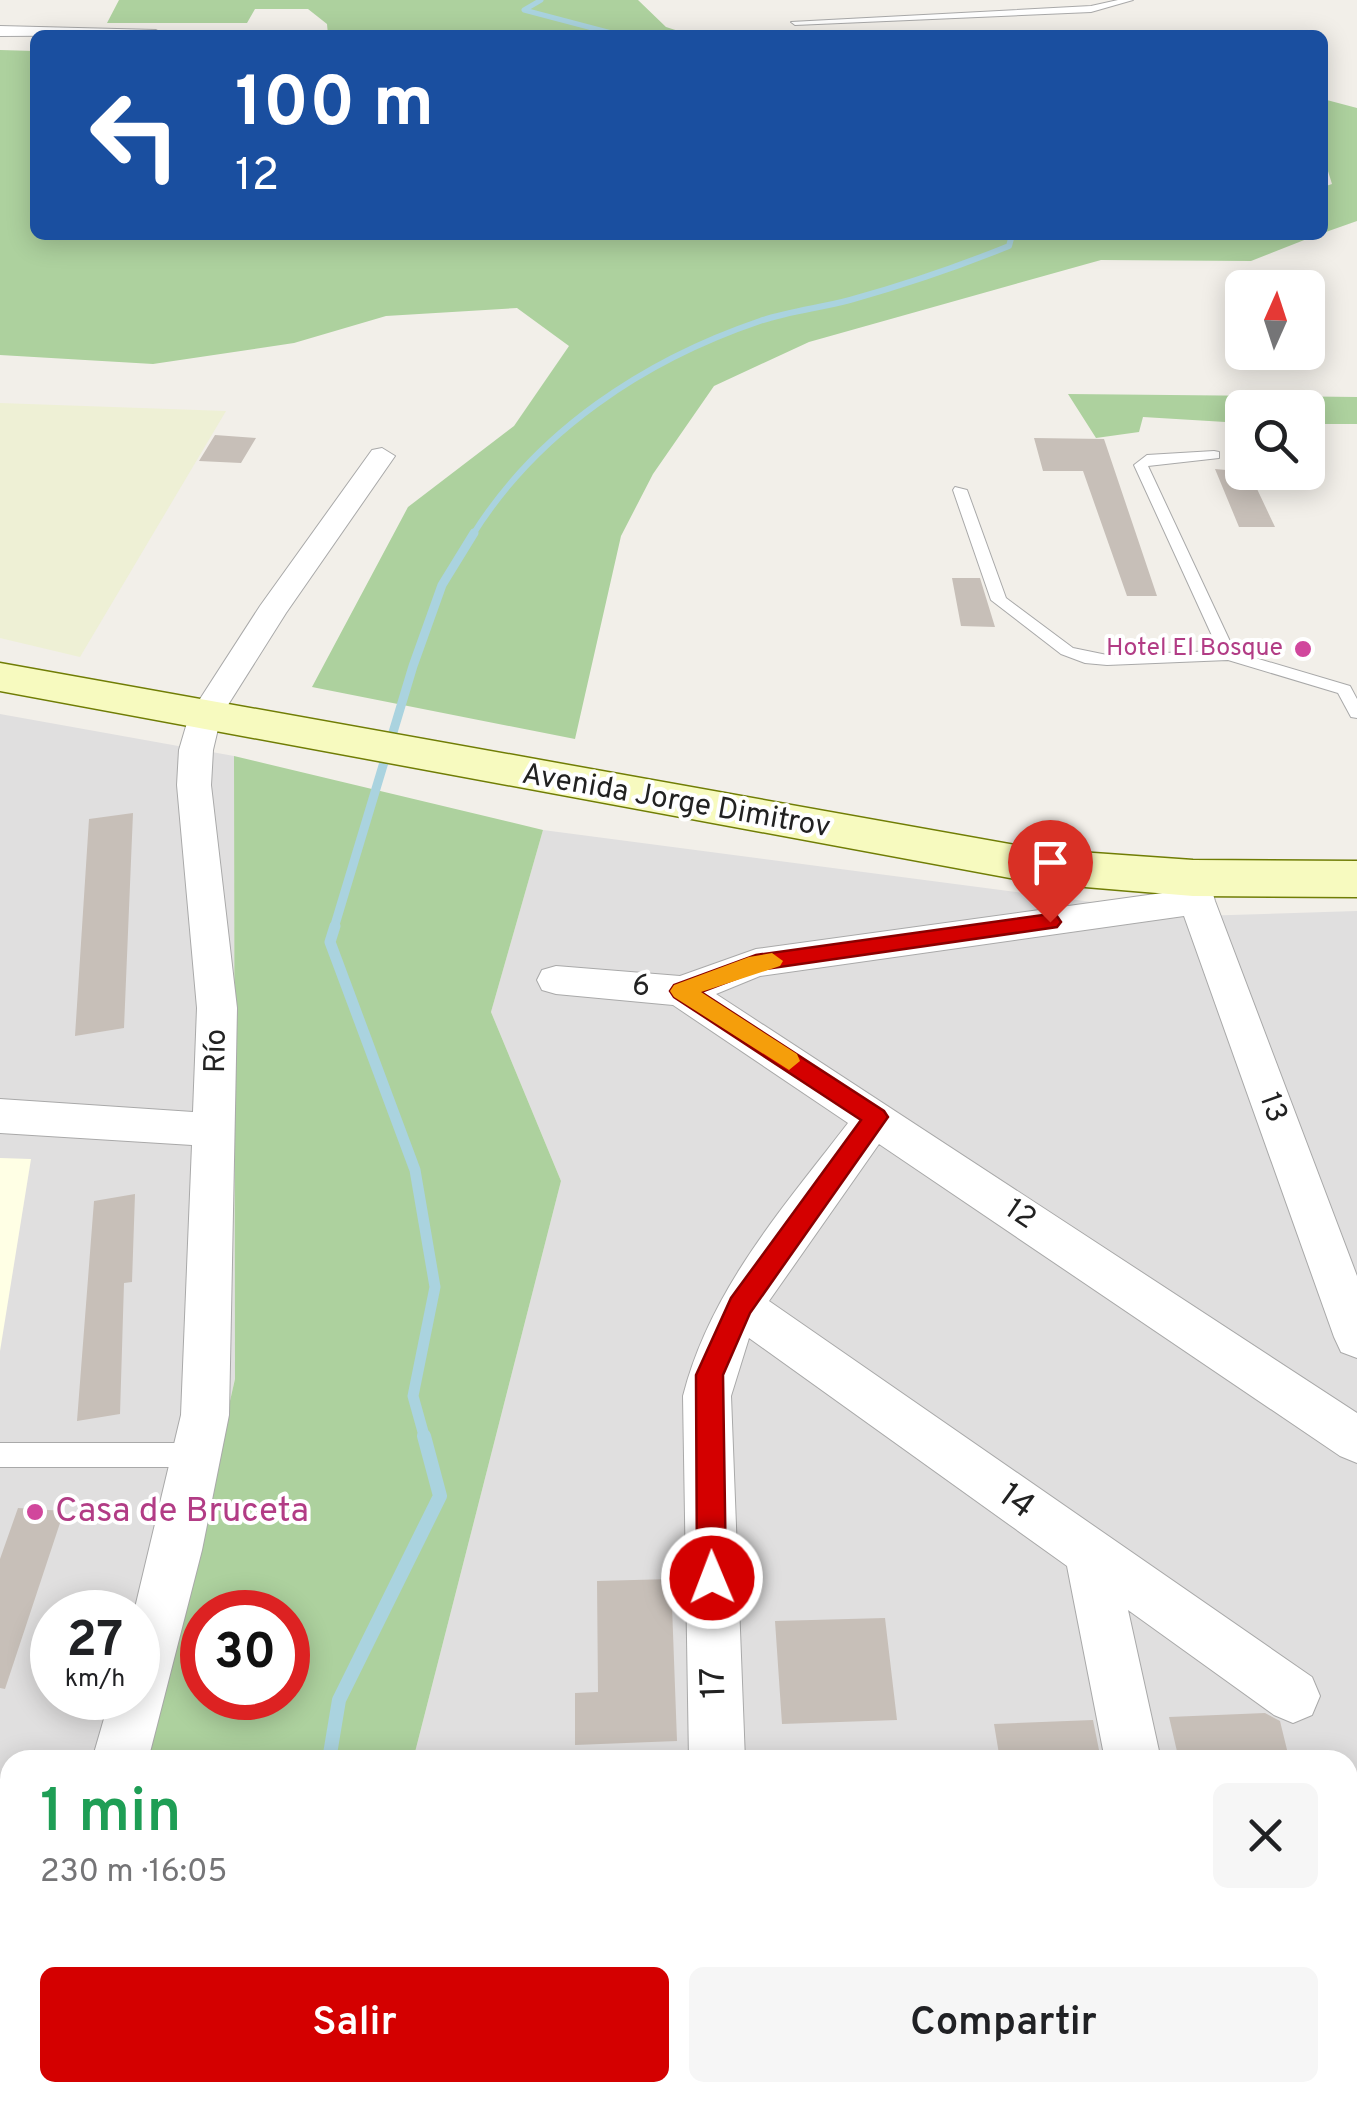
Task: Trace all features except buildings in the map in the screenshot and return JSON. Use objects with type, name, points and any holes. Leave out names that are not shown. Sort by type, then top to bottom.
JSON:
[{"type":"main road","name":"Avenida Jorge Dimitrov","points":[[0,678],[202,726]]},
{"type":"main road","name":"Avenida Jorge Dimitrov","points":[[0,701],[202,726],[353,753],[1040,890],[1195,890],[1357,879]]},
{"type":"main road","name":"Avenida Jorge Dimitrov","points":[[1195,890],[1357,901]]},
{"type":"street","points":[[0,31],[30,32]]},
{"type":"street","points":[[0,43],[30,44]]},
{"type":"street","name":"Río","points":[[160,1612],[205,1415],[218,1008],[194,785],[202,726],[271,612],[382,456]]},
{"type":"street","name":"6","points":[[556,980],[682,991],[756,963],[1195,890]]},
{"type":"street","name":"13","points":[[1195,890],[1354,1319]]},
{"type":"street","name":"12","points":[[682,991],[876,1117],[1228,1358],[1357,1440]]},
{"type":"street","points":[[0,1116],[215,1130]]},
{"type":"street","name":"17","points":[[717,1750],[707,1396],[710,1375],[740,1306],[876,1117]]},
{"type":"street","name":"14","points":[[740,1306],[1293,1696]]},
{"type":"street","points":[[1090,1556],[1131,1750]]},
{"type":"street","name":"Río","points":[[123,1750],[131,1720]]},
{"type":"lane","points":[[795,22],[1091,10],[1129,0]]},
{"type":"lane","points":[[1214,455],[1148,459],[1140,466],[1228,655]]},
{"type":"lane","points":[[960,490],[999,600],[1067,652],[1107,660],[1228,655],[1344,690],[1357,713]]},
{"type":"lane","points":[[0,1455],[197,1455]]},
{"type":"shaded area","points":[[0,403],[226,411],[80,657],[0,638]]},
{"type":"shaded area","points":[[0,714],[234,756],[235,1379],[187,1590],[180,1590],[180,1620],[160,1707],[160,1590],[30,1590],[30,1720],[157,1720],[150,1750],[0,1750]]},
{"type":"shaded area","points":[[543,830],[1198,916],[1357,911],[1357,1750],[416,1750],[561,1181],[491,1012]]},
{"type":"shaded area","points":[[0,1158],[31,1159],[0,1351]]},
{"type":"green space","points":[[119,0],[638,0],[666,27],[675,30],[328,30],[327,24],[308,9],[255,9],[247,23],[107,23]]},
{"type":"green space","points":[[0,50],[30,51],[30,240],[1304,240],[1251,261],[1101,260],[809,342],[714,386],[653,474],[621,536],[575,739],[312,687],[408,507],[514,426],[569,346],[517,308],[386,316],[294,343],[153,364],[0,355]]},
{"type":"green space","points":[[1328,100],[1357,108],[1357,221],[1328,231],[1328,185],[1332,184],[1328,171]]},
{"type":"green space","points":[[1068,394],[1225,396],[1225,422],[1143,417],[1139,432],[1096,438]]},
{"type":"green space","points":[[1325,397],[1357,397],[1357,424],[1325,424]]},
{"type":"green space","points":[[234,756],[543,830],[491,1012],[561,1181],[416,1750],[150,1750],[180,1620],[180,1720],[310,1720],[310,1590],[187,1590],[235,1379]]},
{"type":"waterway","points":[[541,0],[524,10],[600,30]]},
{"type":"waterway","points":[[474,534],[498,498],[561,432],[635,378],[717,337],[771,318],[850,300],[930,275],[1009,246],[1011,240]]},
{"type":"waterway","points":[[334,928],[413,666],[442,585],[474,534]]},
{"type":"waterway","points":[[335,926],[330,942],[415,1170],[435,1287],[413,1396],[425,1439]]},
{"type":"waterway","points":[[331,1750],[339,1700],[440,1496],[424,1436]]},
{"type":"slow traffic","points":[[772,961],[756,963],[682,991],[789,1061]]},
{"type":"place","name":"Hotel El Bosque","points":[[1303,649]]},
{"type":"place","name":"Casa de Bruceta","points":[[35,1512]]},
{"type":"route","points":[[712,1578],[707,1396],[710,1375],[740,1306],[876,1117],[682,991],[756,963],[1050,922]]}]
